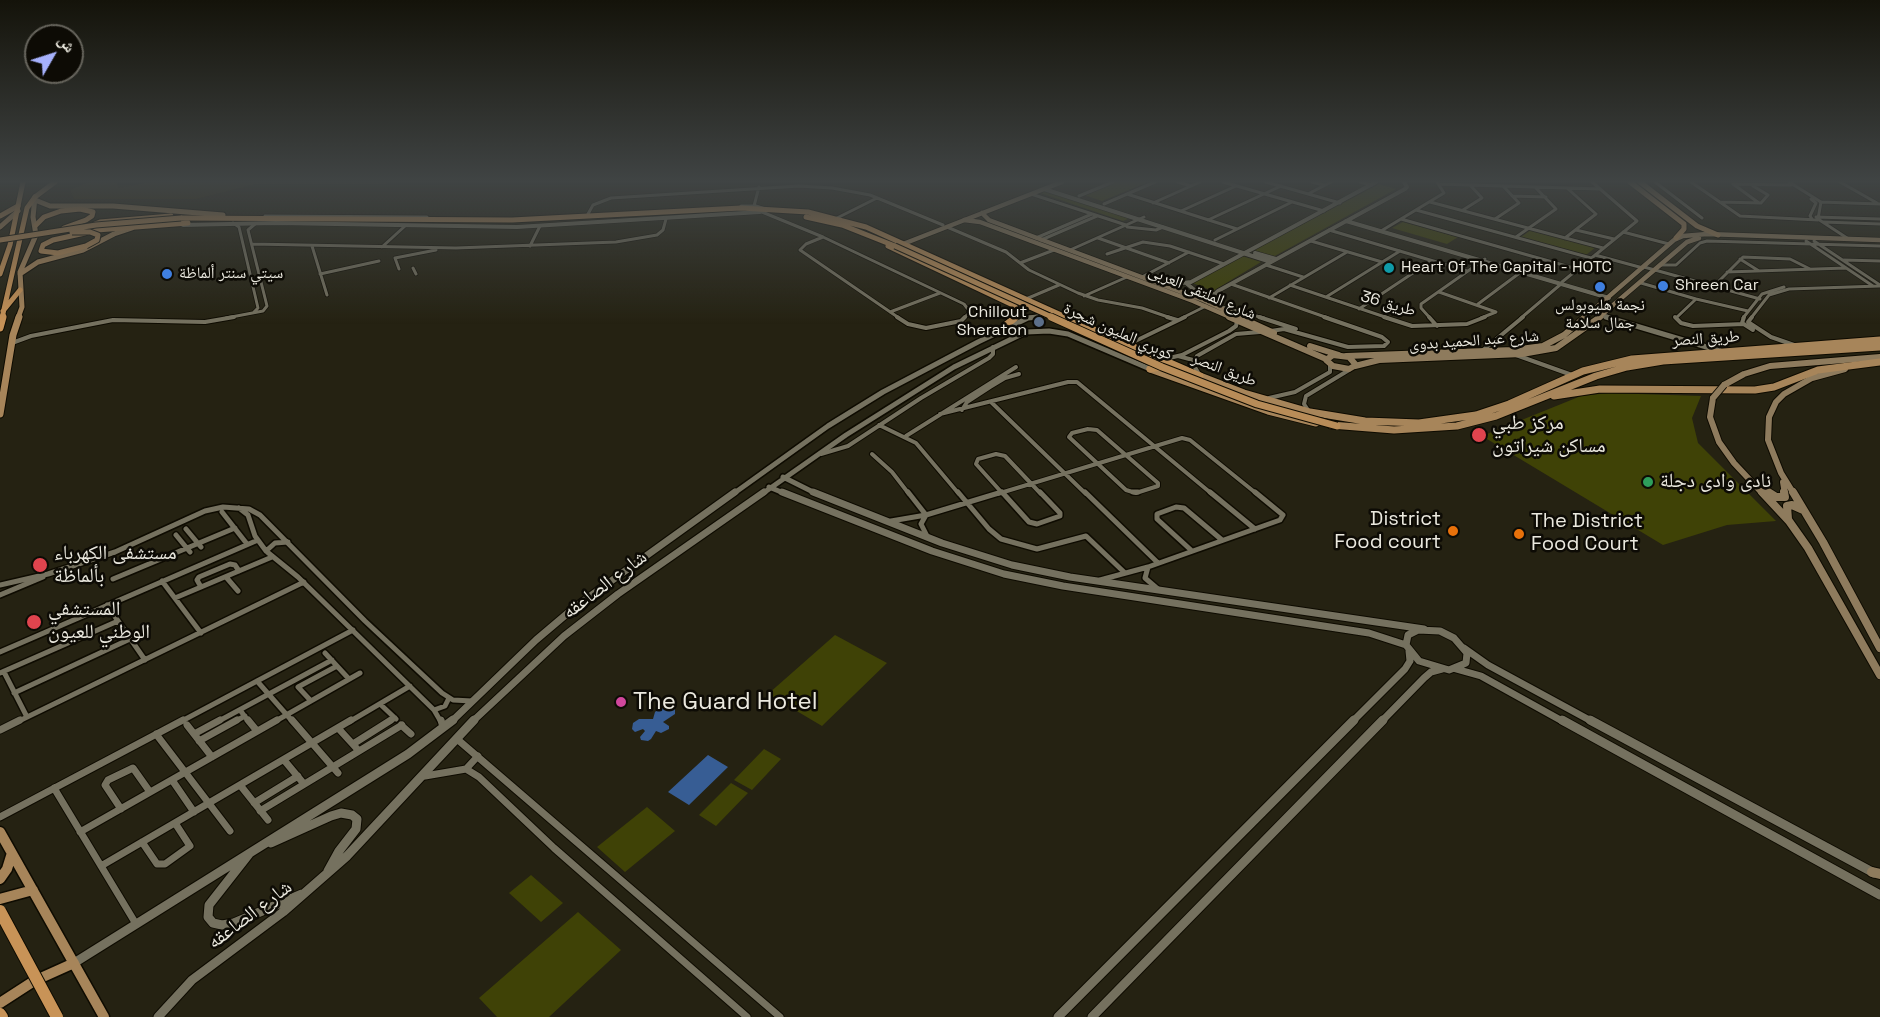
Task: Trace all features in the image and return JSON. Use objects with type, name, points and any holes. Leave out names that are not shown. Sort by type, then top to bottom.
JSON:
[{"type":"highway","points":[[0,274],[13,229]]},
{"type":"highway","points":[[0,328],[22,229]]},
{"type":"highway","points":[[59,231],[63,229]]},
{"type":"highway","points":[[0,242],[76,229]]},
{"type":"highway","points":[[59,231],[87,232],[98,235],[98,240],[86,246],[62,252],[41,252],[45,244],[59,238],[115,229]]},
{"type":"highway","name":"طريق النصر","points":[[850,229],[899,244]]},
{"type":"highway","name":"طريق النصر","points":[[864,229],[1200,376]]},
{"type":"highway","points":[[880,240],[887,246],[1012,304],[1028,309],[1034,307],[1034,303]]},
{"type":"highway","name":"كوبري المليون شجرة","points":[[899,244],[1162,367],[1257,404],[1337,426]]},
{"type":"highway","points":[[3,311],[20,290]]},
{"type":"highway","points":[[1007,328],[1006,325],[1019,313],[1012,304]]},
{"type":"highway","points":[[1150,369],[1161,365],[1160,360]]},
{"type":"highway","points":[[0,911],[57,1017]]},
{"type":"main road","points":[[36,229],[37,248],[41,252]]},
{"type":"main road","points":[[19,275],[38,262],[83,250],[122,231],[132,229]]},
{"type":"main road","points":[[899,244],[936,229]]},
{"type":"main road","name":"شارع الملتقى العربى","points":[[999,229],[1206,306],[1326,359]]},
{"type":"main road","points":[[1017,229],[1215,304],[1270,331],[1343,356],[1355,362],[1353,367]]},
{"type":"main road","name":"شارع عبد الحميد بدوى","points":[[1343,356],[1528,349],[1550,343],[1560,338],[1610,297],[1676,238],[1682,229]]},
{"type":"main road","name":"شارع عبد الحميد بدوى","points":[[1704,229],[1718,235]]},
{"type":"main road","name":"شارع عبد الحميد بدوى","points":[[1676,238],[1691,235],[1718,235],[1880,243]]},
{"type":"main road","points":[[0,414],[12,343],[22,307],[19,275],[35,238]]},
{"type":"main road","name":"شارع عبد الحميد بدوى","points":[[1330,365],[1339,368],[1379,360],[1516,355],[1561,346],[1641,283],[1688,241],[1696,238],[1880,243]]},
{"type":"main road","name":"طريق النصر","points":[[1200,376],[1259,398],[1310,412],[1378,422],[1443,421],[1486,412],[1573,375],[1630,359],[1880,340]]},
{"type":"main road","name":"طريق النصر","points":[[1150,369],[1268,411],[1337,426],[1394,430],[1457,426],[1496,417],[1596,375],[1644,364],[1880,347]]},
{"type":"main road","points":[[1318,354],[1327,351]]},
{"type":"main road","points":[[1330,365],[1326,359],[1330,356],[1343,356]]},
{"type":"main road","points":[[1880,357],[1770,366],[1744,374],[1724,385],[1713,398],[1710,417],[1715,435],[1726,453],[1789,521],[1828,579],[1880,675]]},
{"type":"main road","points":[[1547,397],[1600,389],[1755,390],[1774,387],[1797,376],[1827,368],[1880,363]]},
{"type":"main road","points":[[1746,476],[1767,493],[1782,497],[1786,493],[1768,440],[1767,429],[1769,417],[1776,402],[1793,387],[1812,378],[1834,371],[1880,363]]},
{"type":"main road","points":[[1781,473],[1823,542],[1880,648]]},
{"type":"main road","points":[[1789,521],[1787,506],[1796,506],[1803,511]]},
{"type":"main road","points":[[0,832],[11,856],[33,890],[104,1017]]},
{"type":"main road","points":[[0,879],[7,869],[11,856]]},
{"type":"main road","points":[[0,898],[33,890]]},
{"type":"main road","points":[[0,1003],[34,981],[74,963]]},
{"type":"street","points":[[14,335],[31,335],[124,317],[207,321],[255,311],[258,308],[240,229]]},
{"type":"street","points":[[12,343],[35,335],[113,320],[201,322],[261,312],[267,306],[248,229]]},
{"type":"street","points":[[382,247],[401,229]]},
{"type":"street","points":[[530,246],[538,229]]},
{"type":"street","points":[[252,244],[422,248],[530,246],[646,238],[662,229]]},
{"type":"street","points":[[805,229],[823,237],[964,304],[970,312],[966,317],[953,323],[926,328],[908,324],[800,250],[806,244],[823,237]]},
{"type":"street","points":[[953,229],[1006,252],[1029,270],[1084,296],[1142,308],[1177,320]]},
{"type":"street","points":[[1039,239],[1059,229]]},
{"type":"street","points":[[1039,239],[1063,229]]},
{"type":"street","points":[[1070,250],[1117,229]]},
{"type":"street","points":[[1171,229],[1276,259]]},
{"type":"street","points":[[1180,229],[1247,252],[1268,264],[1303,277]]},
{"type":"street","points":[[1166,285],[1186,283],[1289,229]]},
{"type":"street","points":[[1438,229],[1577,269]]},
{"type":"street","points":[[1488,229],[1593,256],[1658,268],[1676,265],[1705,241],[1812,242],[1843,260],[1877,285]]},
{"type":"street","points":[[1516,237],[1527,229]]},
{"type":"street","points":[[1534,229],[1603,248]]},
{"type":"street","points":[[1482,351],[1626,229]]},
{"type":"street","points":[[1828,229],[1836,235],[1835,239]]},
{"type":"street","points":[[1836,229],[1852,240]]},
{"type":"street","points":[[1215,240],[1237,230]]},
{"type":"street","points":[[1186,283],[1197,292],[1214,294],[1329,230],[1467,272]]},
{"type":"street","points":[[1382,230],[1610,297]]},
{"type":"street","points":[[1565,238],[1576,230],[1614,239]]},
{"type":"street","points":[[1623,232],[1669,244]]},
{"type":"street","points":[[1098,238],[1169,263]]},
{"type":"street","points":[[1311,240],[1382,262]]},
{"type":"street","points":[[1107,254],[1141,242],[1168,246],[1224,264]]},
{"type":"street","points":[[1812,242],[1846,268],[1877,285]]},
{"type":"street","points":[[312,246],[327,295]]},
{"type":"street","points":[[421,253],[425,250],[422,248]]},
{"type":"street","points":[[399,269],[395,258],[441,248]]},
{"type":"street","points":[[1020,263],[1054,250]]},
{"type":"street","points":[[1326,297],[1400,251]]},
{"type":"street","points":[[1142,277],[1189,252]]},
{"type":"street","points":[[1269,298],[1347,252]]},
{"type":"street","points":[[1714,286],[1740,259],[1790,259],[1810,269]]},
{"type":"street","points":[[1740,259],[1760,271]]},
{"type":"street","points":[[1437,326],[1420,306],[1484,260]]},
{"type":"street","points":[[1843,260],[1880,261]]},
{"type":"street","points":[[320,274],[379,261]]},
{"type":"street","points":[[1359,309],[1431,261]]},
{"type":"street","points":[[413,268],[416,274]]},
{"type":"street","points":[[1658,268],[1765,299]]},
{"type":"street","points":[[1727,272],[1846,268]]},
{"type":"street","points":[[1478,304],[1521,271]]},
{"type":"street","points":[[1084,296],[1127,277]]},
{"type":"street","points":[[1641,283],[1748,311]]},
{"type":"street","points":[[1231,284],[1382,337],[1388,342],[1384,346],[1353,348],[1328,343],[1284,329],[1270,331]]},
{"type":"street","points":[[1026,299],[1059,285]]},
{"type":"street","name":"طريق 36","points":[[1290,285],[1407,325],[1469,324],[1496,312],[1439,292]]},
{"type":"street","points":[[1800,346],[1769,338],[1744,324],[1742,320],[1759,298],[1775,289],[1877,285]]},
{"type":"street","points":[[1749,324],[1748,320],[1765,299],[1781,291],[1805,287]]},
{"type":"street","points":[[890,312],[940,293]]},
{"type":"street","points":[[1214,294],[1215,304]]},
{"type":"street","points":[[1696,299],[1676,316],[1678,320],[1696,326],[1749,324],[1769,338],[1770,348]]},
{"type":"street","name":"شارع الملتقى العربى","points":[[1215,304],[1252,314],[1328,343]]},
{"type":"street","points":[[1127,345],[1206,306]]},
{"type":"street","name":"شارع الصاعقه","points":[[74,963],[392,765],[443,728],[536,640],[575,607],[821,431],[883,392],[1007,328],[1037,316],[1071,319]]},
{"type":"street","points":[[1599,316],[1717,352]]},
{"type":"street","points":[[1160,360],[1178,356],[1234,327],[1237,321]]},
{"type":"street","points":[[1234,327],[1244,332]]},
{"type":"street","name":"شارع الصاعقه","points":[[158,1017],[198,975],[327,875],[382,820],[455,738],[544,653],[580,623],[815,455],[909,394],[1022,333],[1054,331],[1072,336],[1150,369]]},
{"type":"street","points":[[1178,356],[1193,360],[1233,336],[1244,332],[1262,332]]},
{"type":"street","points":[[815,455],[842,449],[991,357],[993,347]]},
{"type":"street","points":[[1516,355],[1573,375]]},
{"type":"street","points":[[1193,360],[1193,367],[1200,376]]},
{"type":"street","points":[[1259,398],[1291,394],[1330,372],[1330,365]]},
{"type":"street","points":[[906,436],[1016,367]]},
{"type":"street","points":[[1310,412],[1304,404],[1306,396],[1353,367]]},
{"type":"street","points":[[962,410],[967,402],[1001,380],[1019,374]]},
{"type":"street","points":[[940,414],[1074,382],[1255,529]]},
{"type":"street","points":[[991,402],[1157,562]]},
{"type":"street","points":[[879,425],[906,436],[919,446],[995,535],[1005,542],[1037,549],[1086,536],[1125,573]]},
{"type":"street","points":[[1094,429],[1125,454],[1158,483],[1158,486],[1138,492],[1129,492],[1070,438],[1071,434],[1094,429]]},
{"type":"street","points":[[885,521],[926,515],[1180,438],[1189,439],[1283,513],[1280,520],[1148,567],[1097,581]]},
{"type":"street","points":[[872,454],[892,472],[926,515]]},
{"type":"street","points":[[996,454],[1003,455],[1060,513],[1059,517],[1039,524],[1031,523],[1002,492],[976,465],[977,460],[996,454]]},
{"type":"street","points":[[783,477],[800,487],[928,538],[1012,565],[1160,591],[1447,634],[1488,665],[1877,874]]},
{"type":"street","points":[[769,487],[932,551],[1004,574],[1063,586],[1369,633],[1408,648],[1419,661],[1442,669]]},
{"type":"street","points":[[0,585],[48,574],[130,547],[197,513],[223,507],[237,507],[258,513],[379,635],[449,698],[472,701]]},
{"type":"street","points":[[237,507],[248,516],[258,540],[266,551],[304,582],[410,686],[439,716],[443,728]]},
{"type":"street","points":[[1192,551],[1157,519],[1156,514],[1178,507],[1186,508],[1222,540]]},
{"type":"street","points":[[222,512],[247,544]]},
{"type":"street","points":[[926,515],[921,527],[928,538]]},
{"type":"street","points":[[113,579],[189,550],[235,528]]},
{"type":"street","points":[[186,529],[200,545]]},
{"type":"street","points":[[176,536],[189,550]]},
{"type":"street","points":[[182,543],[193,538]]},
{"type":"street","points":[[0,652],[258,540]]},
{"type":"street","points":[[266,551],[275,543],[288,542]]},
{"type":"street","points":[[175,598],[272,556]]},
{"type":"street","points":[[201,587],[197,580],[230,564],[235,565],[239,571]]},
{"type":"street","points":[[1148,567],[1145,578],[1160,591]]},
{"type":"street","points":[[0,595],[48,574]]},
{"type":"street","points":[[226,577],[238,591]]},
{"type":"street","points":[[162,581],[201,633]]},
{"type":"street","points":[[0,730],[304,582]]},
{"type":"street","points":[[107,605],[145,660]]},
{"type":"street","points":[[27,717],[2,672],[118,621]]},
{"type":"street","points":[[1058,1017],[1406,669],[1410,661],[1407,640],[1412,632],[1424,629]]},
{"type":"street","points":[[0,817],[353,630]]},
{"type":"street","points":[[14,693],[130,639]]},
{"type":"street","points":[[1456,669],[1466,663],[1464,648]]},
{"type":"street","points":[[325,653],[349,679]]},
{"type":"street","points":[[194,734],[332,660]]},
{"type":"street","points":[[298,687],[337,666]]},
{"type":"street","points":[[1092,1017],[1424,678],[1431,672],[1442,669],[1456,669],[1481,676],[1880,895]]},
{"type":"street","points":[[80,832],[360,673]]},
{"type":"street","points":[[257,681],[338,773]]},
{"type":"street","points":[[293,681],[311,701]]},
{"type":"street","points":[[101,866],[410,686]]},
{"type":"street","points":[[434,710],[445,706],[449,698]]},
{"type":"street","points":[[380,704],[411,734]]},
{"type":"street","points":[[240,710],[257,731]]},
{"type":"street","points":[[199,741],[245,716]]},
{"type":"street","points":[[353,744],[395,718]]},
{"type":"street","points":[[187,725],[212,757]]},
{"type":"street","points":[[260,811],[402,725]]},
{"type":"street","points":[[338,728],[359,751]]},
{"type":"street","points":[[156,734],[230,831]]},
{"type":"street","points":[[455,738],[780,1017]]},
{"type":"street","points":[[466,770],[478,756]]},
{"type":"street","points":[[284,760],[304,784]]},
{"type":"street","points":[[121,809],[105,785],[108,780],[133,768],[150,792]]},
{"type":"street","points":[[419,777],[447,770],[466,770],[479,777],[563,856],[747,1017]]},
{"type":"street","points":[[254,803],[298,776]]},
{"type":"street","points":[[172,780],[194,812]]},
{"type":"street","points":[[240,785],[268,820]]},
{"type":"street","points":[[54,788],[135,924]]},
{"type":"street","points":[[259,847],[294,834],[331,816],[340,813],[352,815],[357,819],[356,829],[334,859],[327,875]]},
{"type":"street","points":[[142,842],[157,864],[165,864],[190,846],[175,823]]},
{"type":"street","points":[[249,853],[234,876],[209,905],[208,917],[213,923],[222,925],[234,923],[270,906],[306,893]]},
{"type":"shaded area","points":[[1293,229],[1323,229],[1273,257],[1254,250]]},
{"type":"shaded area","points":[[1397,229],[1430,229],[1458,237],[1447,244]]},
{"type":"shaded area","points":[[1531,230],[1596,247],[1586,255],[1521,237]]},
{"type":"shaded area","points":[[1242,256],[1261,262],[1213,291],[1190,282]]},
{"type":"shaded area","name":"نادى وادى دجلة","points":[[1608,393],[1701,396],[1692,418],[1698,443],[1776,521],[1727,525],[1663,545],[1482,436],[1581,396]]},
{"type":"shaded area","points":[[835,635],[887,663],[822,726],[768,694]]},
{"type":"shaded area","points":[[764,749],[781,759],[752,790],[734,780]]},
{"type":"shaded area","points":[[731,783],[748,793],[716,826],[699,815]]},
{"type":"shaded area","points":[[647,807],[675,831],[625,872],[597,847]]},
{"type":"shaded area","points":[[531,875],[563,903],[541,922],[509,893]]},
{"type":"shaded area","points":[[578,912],[621,950],[549,1017],[497,1017],[479,998]]},
{"type":"water","points":[[663,705],[675,709],[675,714],[663,722],[669,726],[669,729],[661,733],[656,731],[648,741],[641,740],[640,737],[645,731],[643,729],[635,732],[632,729],[633,723],[639,719],[653,719],[655,712]]},
{"type":"water","points":[[708,755],[728,767],[689,805],[668,792]]},
{"type":"place","name":"Heart Of The Capital - HOTC","points":[[1389,268]]},
{"type":"place","name":"سيتي سنتر ألماظة","points":[[167,274]]},
{"type":"place","name":"Shreen Car","points":[[1663,286]]},
{"type":"place","name":"نجمة هليوبولس جمال سلامة","points":[[1600,287]]},
{"type":"place","name":"Chillout Sheraton","points":[[1039,322]]},
{"type":"place","name":"مركز طبي مساكن شيراتون","points":[[1479,435]]},
{"type":"place","name":"نادى وادى دجلة","points":[[1648,482]]},
{"type":"place","name":"District Food court","points":[[1453,531]]},
{"type":"place","name":"The District Food Court","points":[[1519,534]]},
{"type":"place","name":"مستشفى الكهرباء بألماظة","points":[[40,565]]},
{"type":"place","name":"المستشفي الوطني للعيون","points":[[34,622]]},
{"type":"place","name":"The Guard Hotel","points":[[621,702]]}]
